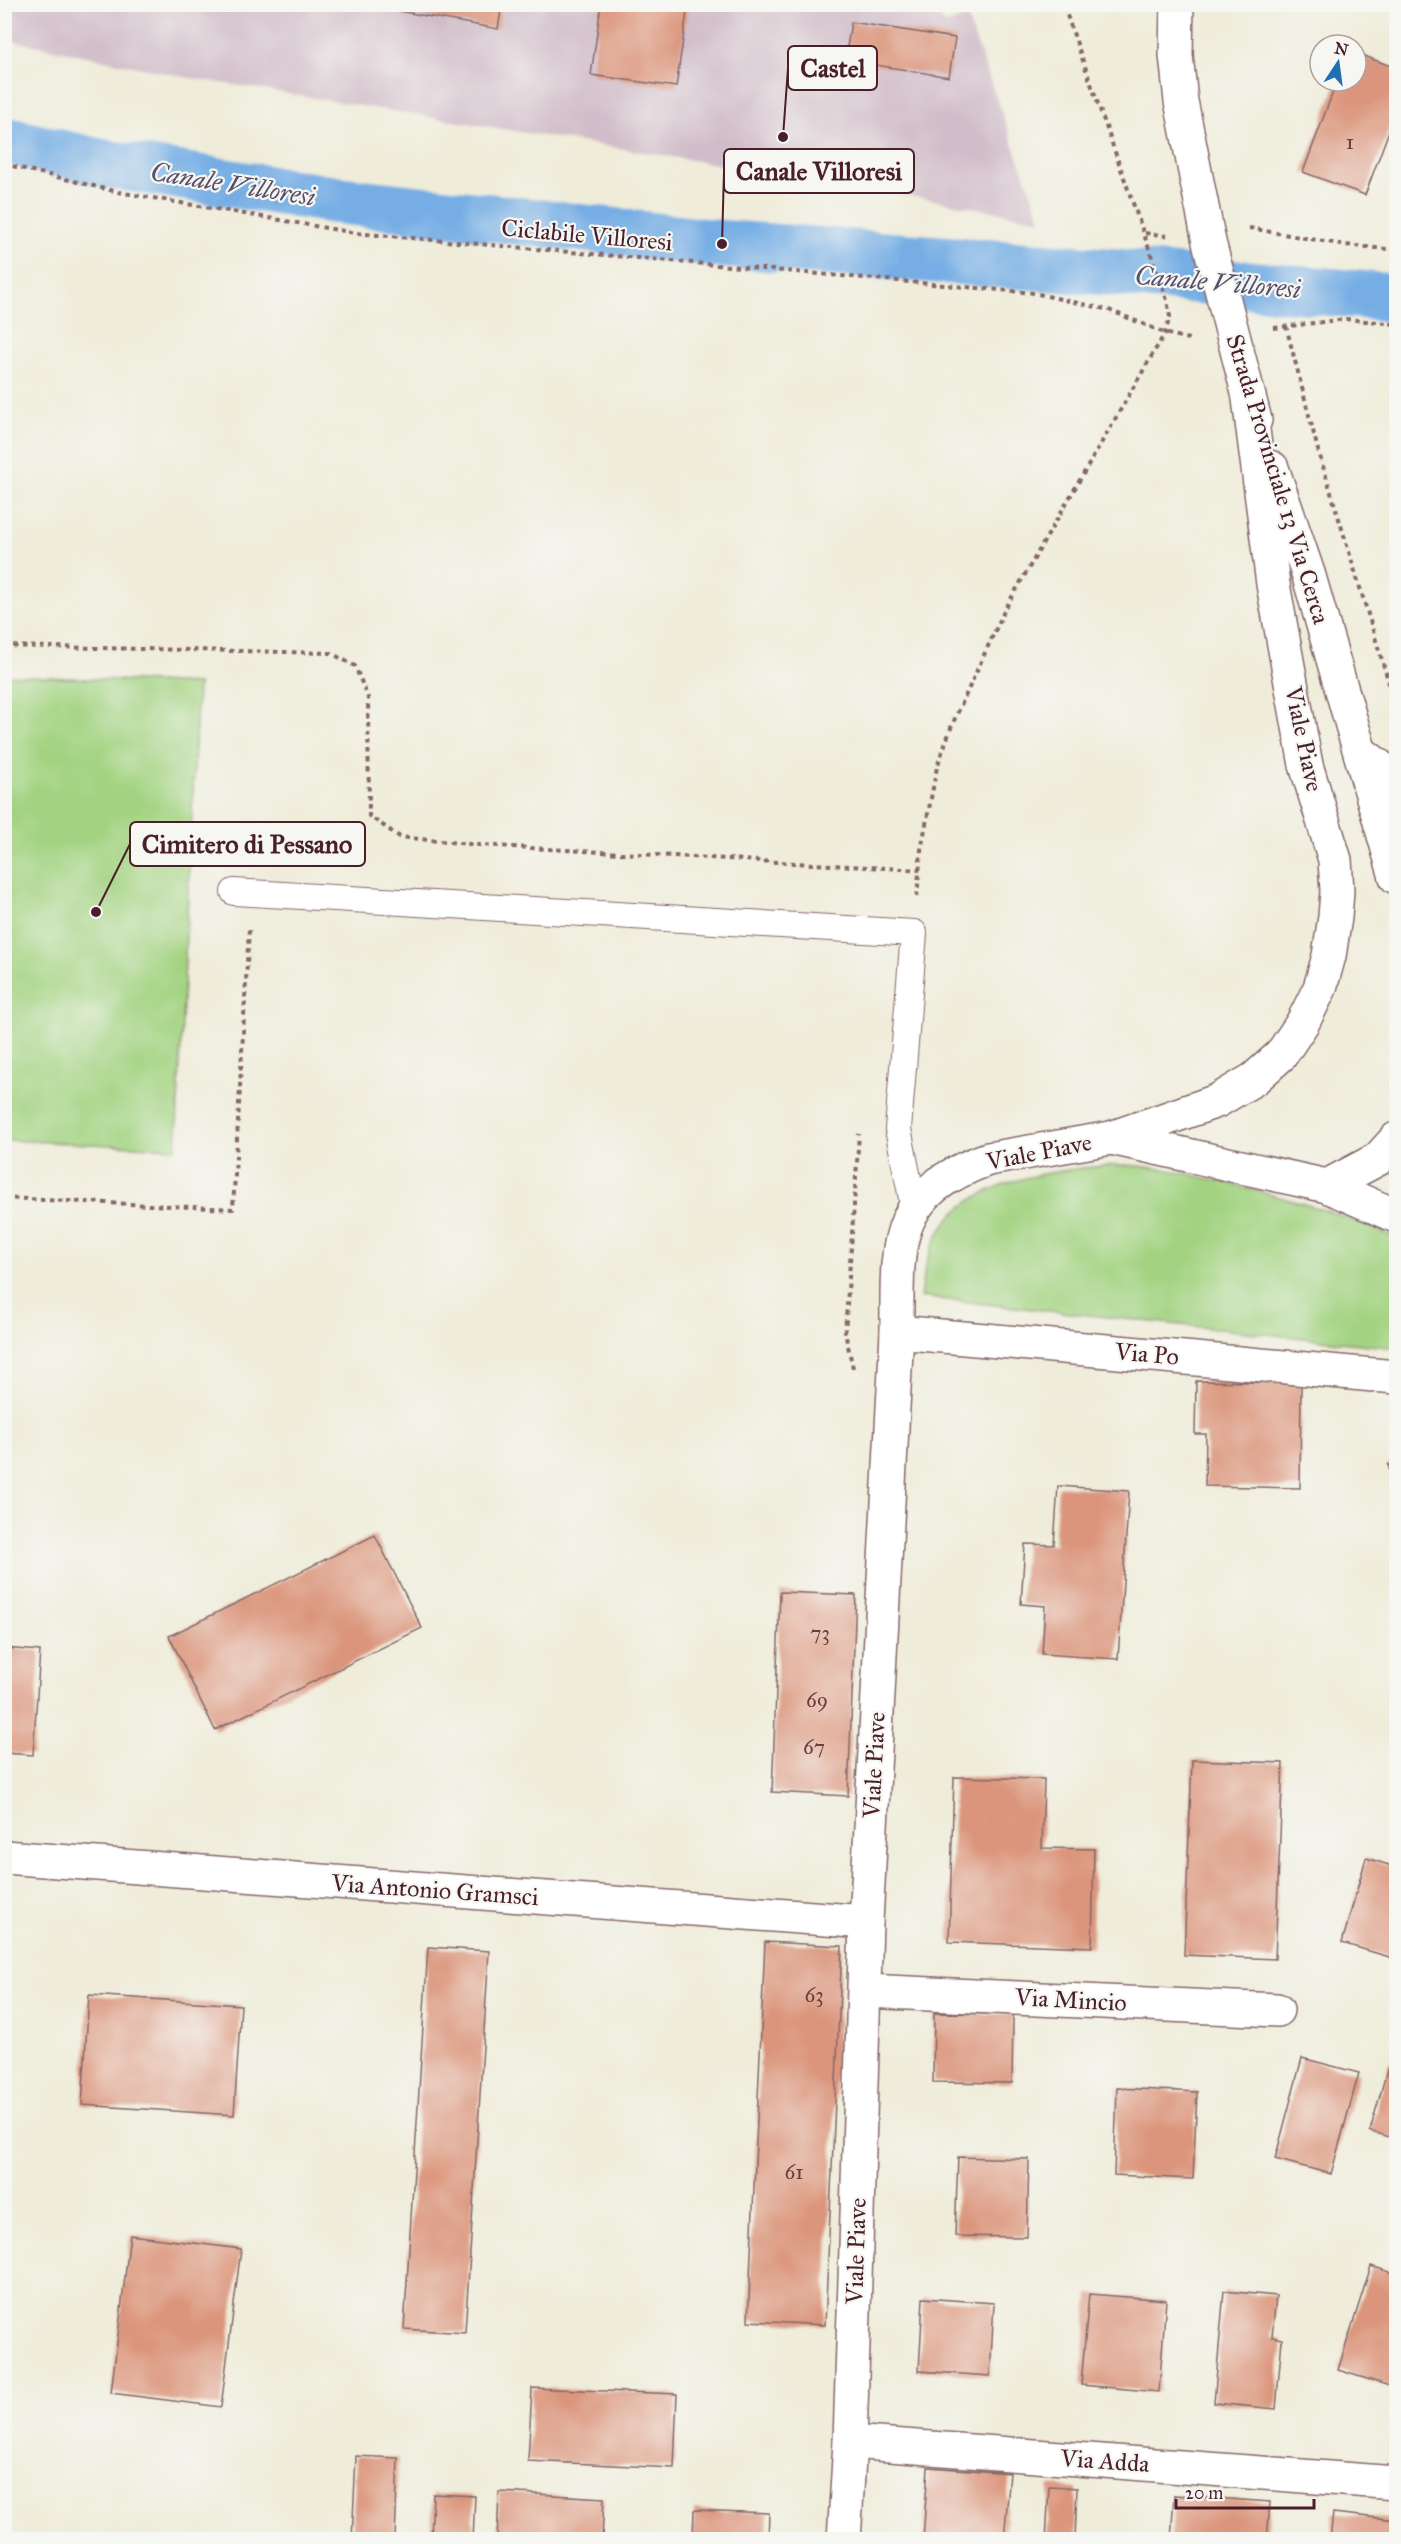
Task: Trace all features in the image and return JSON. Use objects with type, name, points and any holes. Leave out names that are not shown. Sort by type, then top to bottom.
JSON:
[{"type":"street","name":"Strada Provinciale 13 Via Cerca","points":[[1177,4],[1176,55],[1181,101],[1208,238],[1249,399],[1308,573],[1396,878]]},
{"type":"street","name":"Viale Piave","points":[[844,2540],[850,2442],[866,1922],[897,1332],[897,1266],[903,1233],[914,1208],[927,1191],[955,1173],[988,1159],[1111,1138],[1217,1101],[1245,1085],[1269,1066],[1292,1040],[1314,1004],[1329,956],[1337,891],[1335,860],[1306,765],[1273,584],[1249,399]]},
{"type":"street","points":[[1360,752],[1396,779]]},
{"type":"street","name":"Viale Piave","points":[[1111,1138],[1327,1186],[1396,1216]]},
{"type":"street","points":[[1327,1186],[1378,1159],[1396,1140]]},
{"type":"street","name":"Via Po","points":[[897,1332],[1396,1377]]},
{"type":"street","name":"Via Antonio Gramsci","points":[[4,1857],[866,1922]]},
{"type":"street","name":"Via Mincio","points":[[864,1990],[1277,2010]]},
{"type":"street","name":"Via Adda","points":[[850,2442],[1396,2483]]},
{"type":"lane","points":[[243,892],[914,933],[898,1129],[914,1208]]},
{"type":"path","points":[[914,933],[921,850],[937,767],[952,725],[1005,609],[1165,333],[1170,317],[1167,300],[1146,236],[1063,4]]},
{"type":"path","name":"Ciclabile Villoresi","points":[[4,164],[118,192],[355,233],[1034,293],[1109,310],[1165,333]]},
{"type":"path","points":[[1208,238],[1246,228],[1345,245],[1396,250]]},
{"type":"path","points":[[1396,324],[1346,319],[1286,326],[1318,450],[1396,705]]},
{"type":"path","points":[[4,646],[331,653],[355,666],[368,698],[369,816],[400,837],[479,845],[920,870]]},
{"type":"path","points":[[4,1198],[233,1209],[243,892]]},
{"type":"path","points":[[860,1122],[845,1333],[851,1366],[871,1389],[892,1399]]},
{"type":"shaded area","points":[[5,4],[922,5],[947,24],[967,17],[1041,220],[923,198],[185,77],[5,39]]},
{"type":"green space","points":[[4,675],[198,684],[176,1148],[5,1140]]},
{"type":"green space","points":[[1115,1165],[1199,1176],[1292,1200],[1396,1238],[1396,1348],[920,1297],[932,1247],[948,1220],[963,1205],[1003,1185],[1026,1178],[1072,1169]]},
{"type":"building","points":[[360,4],[502,4],[498,29]]},
{"type":"building","points":[[601,5],[688,5],[676,87],[591,75]]},
{"type":"building","points":[[851,22],[955,38],[949,77],[845,60]]},
{"type":"building","points":[[1368,58],[1396,68],[1396,112],[1365,195],[1303,172],[1333,93],[1368,93]]},
{"type":"building","points":[[1196,1381],[1301,1383],[1300,1488],[1205,1486],[1206,1434],[1195,1434]]},
{"type":"building","points":[[1396,1462],[1396,1488],[1388,1465]]},
{"type":"building","points":[[1058,1486],[1129,1491],[1118,1659],[1042,1654],[1045,1606],[1021,1604],[1025,1544],[1054,1545]]},
{"type":"building","points":[[375,1535],[422,1628],[215,1730],[169,1636]]},
{"type":"building","points":[[780,1592],[856,1595],[848,1796],[772,1792]]},
{"type":"building","points":[[4,1648],[40,1651],[33,1755],[4,1753]]},
{"type":"building","points":[[1192,1760],[1283,1763],[1275,1959],[1184,1955]]},
{"type":"building","points":[[1396,1762],[1396,1776],[1392,1775]]},
{"type":"building","points":[[954,1777],[1044,1779],[1042,1848],[1094,1849],[1092,1947],[949,1942]]},
{"type":"building","points":[[1366,1858],[1396,1867],[1396,1959],[1342,1943]]},
{"type":"building","points":[[765,1942],[842,1946],[825,2325],[748,2321]]},
{"type":"building","points":[[428,1947],[489,1951],[465,2333],[404,2329]]},
{"type":"building","points":[[89,1995],[241,2005],[234,2115],[82,2105]]},
{"type":"building","points":[[934,2013],[1013,2014],[1012,2083],[933,2082]]},
{"type":"building","points":[[1302,2058],[1359,2073],[1331,2174],[1275,2159]]},
{"type":"building","points":[[1389,2063],[1396,2065],[1396,2139],[1370,2131]]},
{"type":"building","points":[[1117,2088],[1197,2092],[1193,2179],[1114,2175]]},
{"type":"building","points":[[958,2157],[1029,2159],[1027,2237],[955,2236]]},
{"type":"building","points":[[130,2235],[241,2249],[221,2407],[111,2393]]},
{"type":"building","points":[[1371,2266],[1396,2274],[1396,2388],[1338,2370]]},
{"type":"building","points":[[1224,2291],[1276,2296],[1272,2337],[1282,2339],[1276,2409],[1214,2403]]},
{"type":"building","points":[[1089,2294],[1166,2300],[1159,2392],[1081,2385]]},
{"type":"building","points":[[923,2298],[994,2303],[990,2376],[919,2371]]},
{"type":"building","points":[[532,2388],[677,2394],[674,2468],[528,2461]]},
{"type":"building","points":[[356,2456],[398,2458],[395,2540],[352,2540]]},
{"type":"building","points":[[928,2467],[1010,2473],[1004,2540],[923,2540]]},
{"type":"building","points":[[1049,2486],[1077,2488],[1075,2540],[1046,2540]]},
{"type":"building","points":[[499,2492],[604,2498],[602,2540],[497,2540]]},
{"type":"building","points":[[433,2494],[475,2496],[473,2540],[431,2540]]},
{"type":"building","points":[[1174,2495],[1270,2502],[1267,2540],[1171,2540]]},
{"type":"building","points":[[694,2510],[769,2513],[768,2540],[693,2540]]},
{"type":"building","points":[[1333,2513],[1396,2520],[1396,2540],[1330,2540]]},
{"type":"waterway","name":"Canale Villoresi","points":[[4,140],[101,163],[336,200],[722,244],[1100,271],[1396,298]]},
{"type":"place","name":"Castel","points":[[783,137]]},
{"type":"place","name":"Canale Villoresi","points":[[722,244]]},
{"type":"place","name":"Cimitero di Pessano","points":[[96,912]]}]
